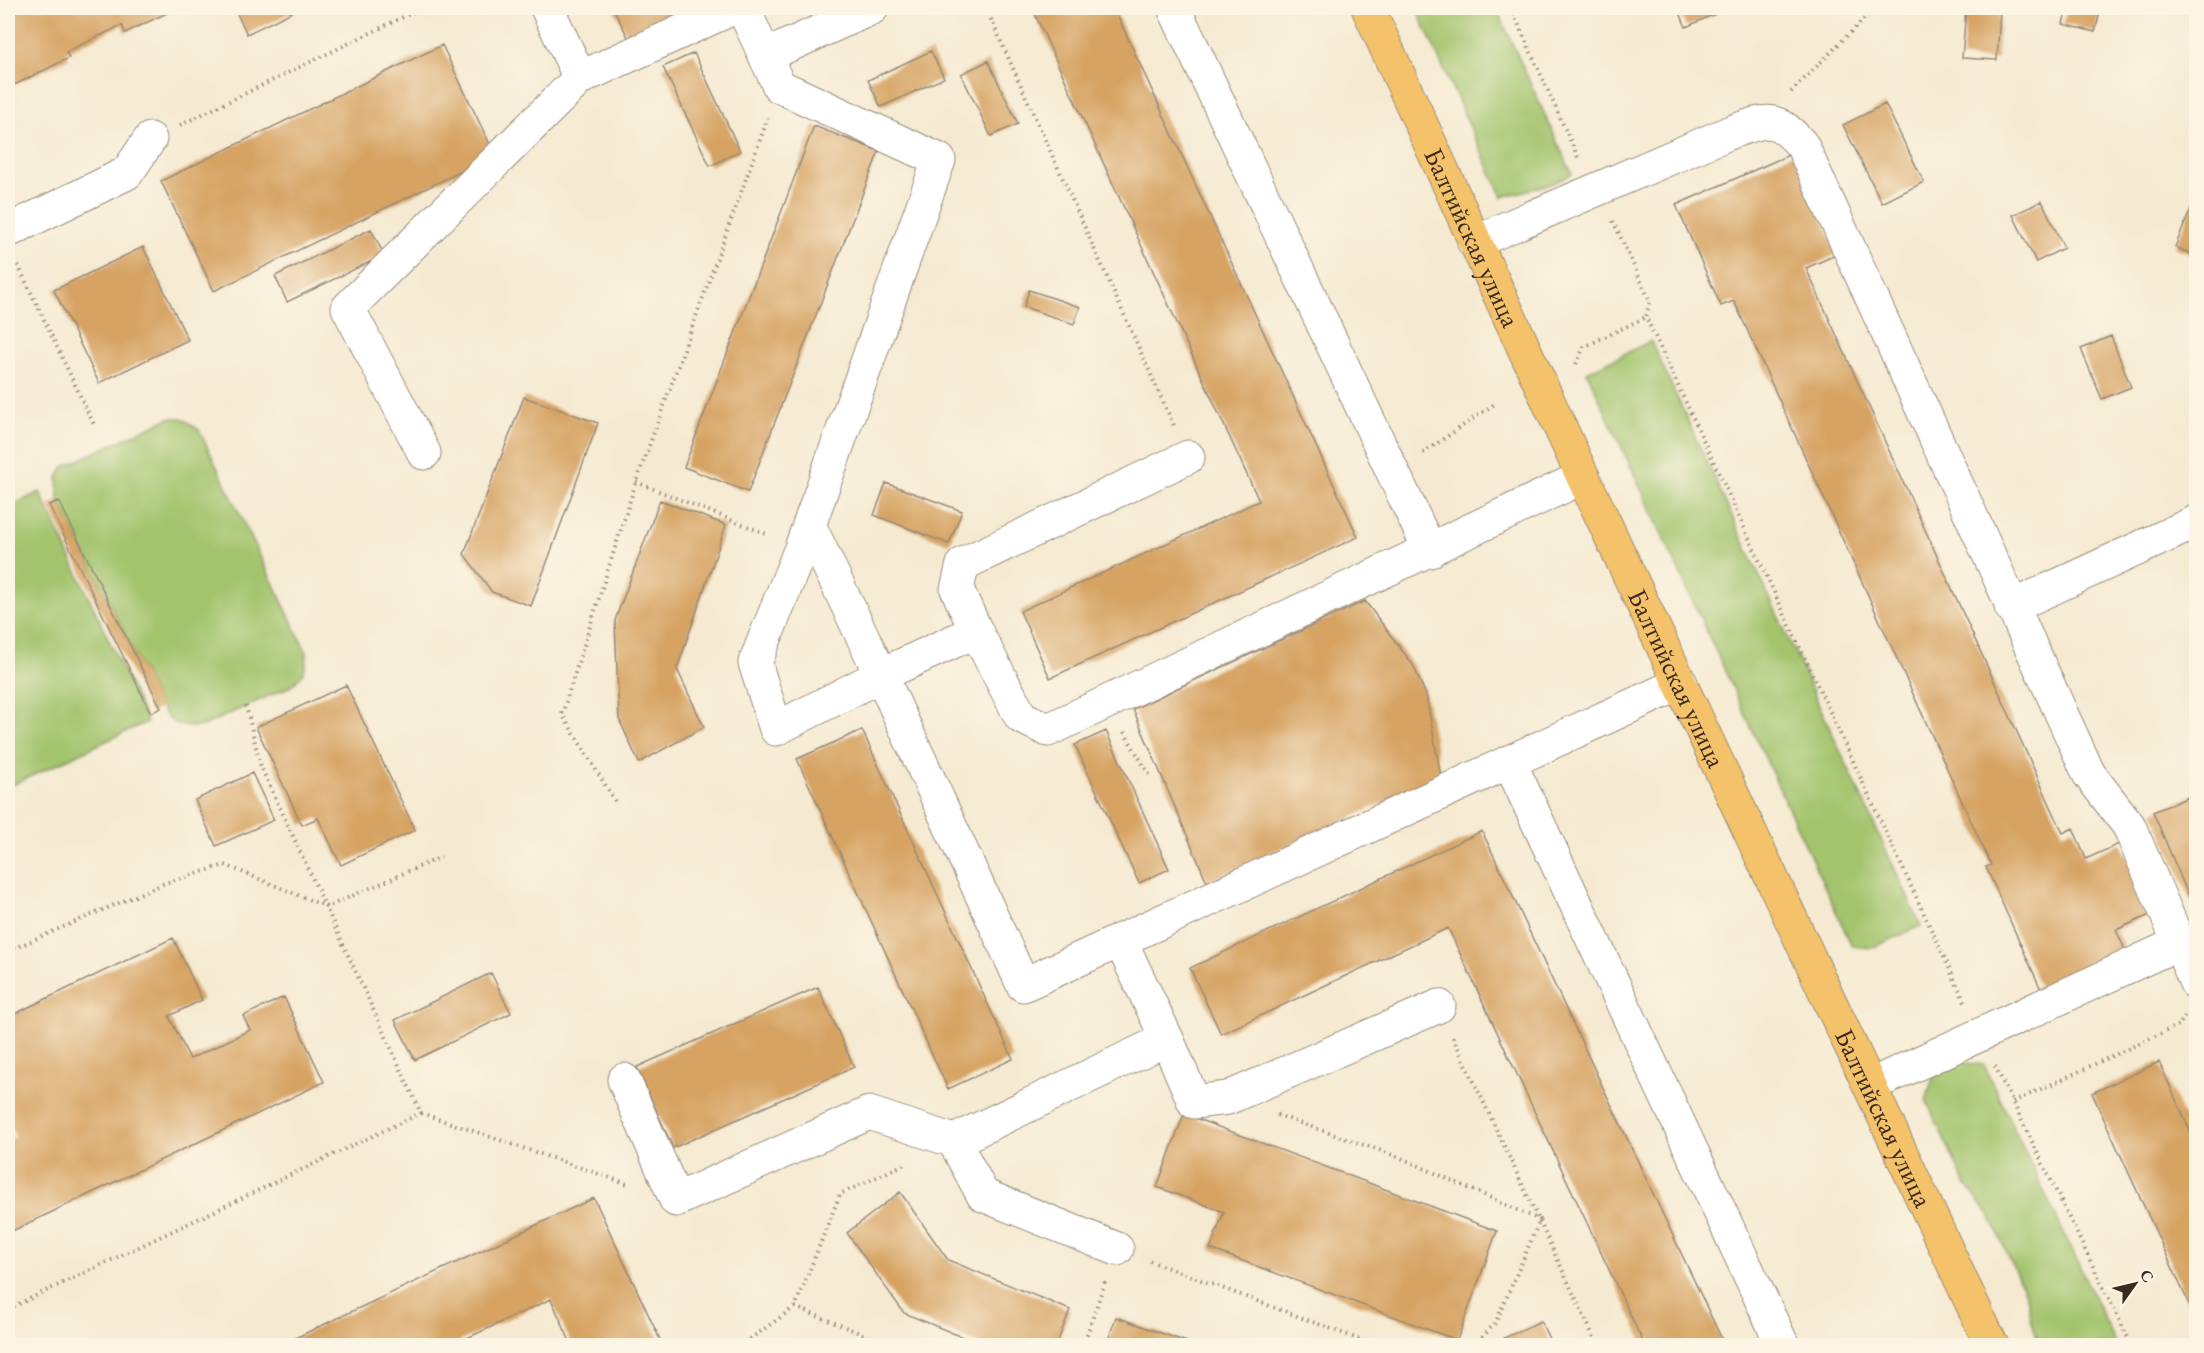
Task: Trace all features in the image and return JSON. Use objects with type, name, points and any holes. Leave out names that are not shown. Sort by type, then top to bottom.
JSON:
[{"type":"main road","name":"Балтийская улица","points":[[1368,8],[1583,477],[1992,1346]]},
{"type":"lane","points":[[547,8],[580,78]]},
{"type":"lane","points":[[424,453],[348,308],[580,78],[733,8]]},
{"type":"lane","points":[[743,8],[779,86],[939,160],[805,537],[754,663],[776,729],[881,675],[976,631]]},
{"type":"lane","points":[[765,56],[872,8]]},
{"type":"lane","points":[[1174,8],[1430,551]]},
{"type":"lane","points":[[1474,242],[1598,187],[1763,120],[1785,127],[1802,145],[2089,774],[2129,826],[2179,943],[2194,995]]},
{"type":"lane","points":[[10,242],[126,173],[150,139]]},
{"type":"lane","points":[[1188,457],[963,564],[957,589],[1021,717],[1048,730],[1583,477]]},
{"type":"lane","points":[[2011,607],[2196,522]]},
{"type":"lane","points":[[805,537],[881,675],[1023,985],[1681,683]]},
{"type":"lane","points":[[1510,763],[1783,1346]]},
{"type":"lane","points":[[1120,940],[1194,1102],[1228,1098],[1439,1006]]},
{"type":"lane","points":[[1871,1085],[2179,943]]},
{"type":"lane","points":[[624,1080],[676,1200],[869,1113],[954,1141],[1167,1039]]},
{"type":"lane","points":[[954,1141],[983,1196],[1117,1249]]},
{"type":"path","points":[[150,139],[423,8]]},
{"type":"path","points":[[986,8],[1188,457]]},
{"type":"path","points":[[1511,8],[1579,160],[1598,187],[1650,301],[1646,317],[1980,1035],[2132,1346]]},
{"type":"path","points":[[1763,120],[1875,8]]},
{"type":"path","points":[[615,801],[562,714],[636,482],[779,86]]},
{"type":"path","points":[[10,242],[95,427]]},
{"type":"path","points":[[1576,364],[1584,347],[1646,317]]},
{"type":"path","points":[[1394,473],[1496,403]]},
{"type":"path","points":[[636,482],[805,537]]},
{"type":"path","points":[[1106,704],[1150,776]]},
{"type":"path","points":[[246,706],[261,767],[421,1113]]},
{"type":"path","points":[[8,951],[165,883],[225,866],[327,907],[441,857]]},
{"type":"path","points":[[2013,1102],[2179,1025],[2194,995]]},
{"type":"path","points":[[1439,1006],[1598,1346]]},
{"type":"path","points":[[1228,1098],[1399,1157],[1540,1220]]},
{"type":"path","points":[[8,1309],[421,1113],[676,1200]]},
{"type":"path","points":[[740,1346],[795,1307],[840,1194],[954,1141]]},
{"type":"path","points":[[1475,1346],[1496,1322],[1540,1220]]},
{"type":"path","points":[[1083,1346],[1117,1249],[1377,1346]]},
{"type":"path","points":[[795,1307],[892,1346]]},
{"type":"green space","points":[[1416,8],[1496,8],[1572,174],[1554,183],[1502,197]]},
{"type":"green space","points":[[1651,341],[1921,926],[1872,948],[1852,946],[1587,372]]},
{"type":"green space","points":[[169,418],[182,418],[199,430],[307,653],[304,672],[291,686],[205,725],[192,727],[174,723],[161,708],[59,501],[58,478],[63,467]]},
{"type":"green space","points":[[40,492],[147,722],[8,787],[8,507]]},
{"type":"green space","points":[[1959,1062],[1984,1065],[2117,1345],[2041,1345],[2033,1329],[2028,1300],[1990,1216],[1965,1183],[1926,1100],[1934,1075]]},
{"type":"building","points":[[19,8],[177,8],[125,33],[122,25],[66,52],[69,58],[8,88],[8,13]]},
{"type":"building","points":[[234,8],[300,8],[247,34]]},
{"type":"building","points":[[613,8],[686,8],[688,11],[629,39]]},
{"type":"building","points":[[1032,8],[1114,8],[1358,537],[1050,678],[1020,611],[1259,501]]},
{"type":"building","points":[[1678,8],[1728,8],[1686,27]]},
{"type":"building","points":[[2067,8],[2101,8],[2095,32],[2063,24]]},
{"type":"building","points":[[1966,9],[2000,11],[1997,60],[1962,58]]},
{"type":"building","points":[[442,45],[495,155],[214,291],[161,181]]},
{"type":"building","points":[[931,51],[944,78],[881,107],[868,80]]},
{"type":"building","points":[[694,53],[740,151],[710,166],[663,67]]},
{"type":"building","points":[[988,61],[1018,124],[991,136],[961,74]]},
{"type":"building","points":[[1885,104],[1924,182],[1882,203],[1843,125]]},
{"type":"building","points":[[814,126],[879,151],[748,492],[684,467]]},
{"type":"building","points":[[1793,153],[1838,254],[1806,268],[2063,833],[2073,828],[2086,859],[2121,843],[2152,914],[2116,930],[2128,956],[2043,994],[1986,867],[1991,865],[1734,301],[1721,306],[1676,205]]},
{"type":"building","points":[[2196,197],[2196,256],[2175,247]]},
{"type":"building","points":[[2042,201],[2064,248],[2036,262],[2013,215]]},
{"type":"building","points":[[371,229],[384,255],[287,302],[275,276]]},
{"type":"building","points":[[143,247],[188,340],[99,383],[54,290]]},
{"type":"building","points":[[1029,290],[1080,307],[1074,324],[1024,307]]},
{"type":"building","points":[[2111,336],[2131,387],[2102,399],[2081,349]]},
{"type":"building","points":[[524,397],[598,423],[531,606],[492,592],[464,554]]},
{"type":"building","points":[[886,483],[962,511],[949,544],[874,515]]},
{"type":"building","points":[[660,500],[726,525],[677,669],[704,727],[639,763],[619,719],[615,620]]},
{"type":"building","points":[[59,501],[161,708],[151,713],[49,505]]},
{"type":"building","points":[[1365,601],[1413,665],[1426,695],[1441,777],[1207,882],[1133,709]]},
{"type":"building","points":[[346,685],[415,830],[341,865],[318,818],[302,825],[256,727]]},
{"type":"building","points":[[862,730],[1013,1059],[948,1089],[797,759]]},
{"type":"building","points":[[1106,731],[1169,869],[1139,883],[1075,745]]},
{"type":"building","points":[[252,773],[274,820],[216,846],[195,800]]},
{"type":"building","points":[[2196,794],[2196,913],[2153,812]]},
{"type":"building","points":[[1482,831],[1725,1346],[1645,1346],[1448,928],[1221,1034],[1190,968]]},
{"type":"building","points":[[173,938],[202,1000],[169,1016],[190,1059],[250,1030],[243,1016],[284,997],[324,1082],[8,1233],[8,1140],[15,1137],[8,1120],[8,1017]]},
{"type":"building","points":[[491,973],[511,1013],[415,1060],[395,1020]]},
{"type":"building","points":[[818,987],[854,1067],[673,1148],[637,1067]]},
{"type":"building","points":[[2159,1062],[2196,1144],[2196,1319],[2092,1093]]},
{"type":"building","points":[[1184,1114],[1497,1231],[1457,1340],[1210,1249],[1224,1212],[1157,1187]]},
{"type":"building","points":[[900,1192],[948,1260],[1070,1310],[1056,1346],[984,1346],[904,1313],[847,1233]]},
{"type":"building","points":[[594,1198],[663,1346],[572,1346],[551,1299],[450,1346],[278,1346]]},
{"type":"building","points":[[1116,1317],[1195,1345],[1195,1346],[1106,1346]]},
{"type":"building","points":[[1541,1321],[1552,1346],[1508,1346],[1504,1338]]}]
